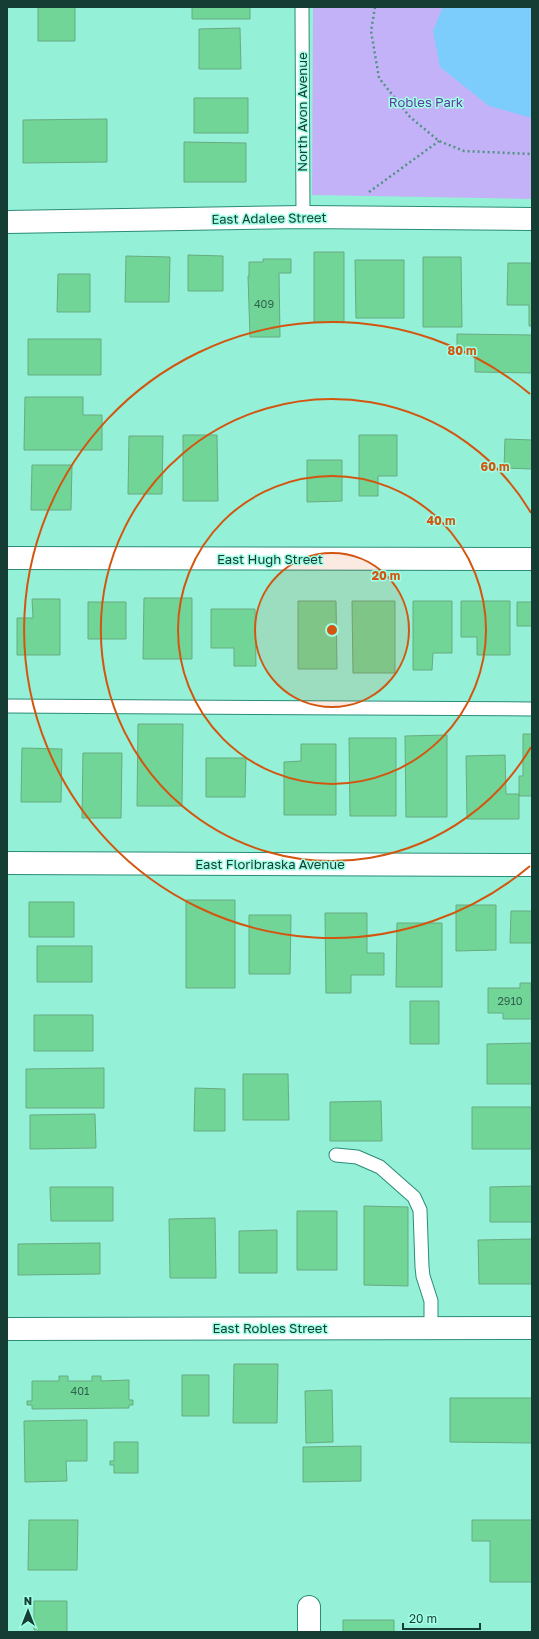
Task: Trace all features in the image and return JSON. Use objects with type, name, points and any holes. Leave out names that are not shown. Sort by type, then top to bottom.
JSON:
[{"type":"street","name":"East Adalee Street","points":[[7,222],[302,217],[532,219]]},
{"type":"street","name":"East Hugh Street","points":[[7,558],[532,559]]},
{"type":"street","name":"East Floribraska Avenue","points":[[7,863],[532,865]]},
{"type":"street","name":"East Robles Street","points":[[7,1329],[532,1328]]},
{"type":"street","points":[[309,1607],[309,1632]]},
{"type":"lane","name":"North Avon Avenue","points":[[302,7],[302,217]]},
{"type":"lane","points":[[7,706],[532,709]]},
{"type":"lane","points":[[336,1155],[357,1157],[380,1167],[414,1197],[420,1210],[422,1267],[423,1276],[431,1301],[431,1328]]},
{"type":"path","points":[[375,7],[371,31],[380,78],[410,117],[439,142],[464,151],[532,154]]},
{"type":"path","points":[[369,192],[439,142]]},
{"type":"green space","name":"Robles Park","points":[[313,7],[532,7],[532,199],[312,195]]},
{"type":"water","points":[[443,7],[532,7],[532,118],[489,106],[440,67],[433,31]]},
{"type":"building","points":[[38,7],[75,7],[75,41],[38,41]]},
{"type":"building","points":[[192,7],[250,7],[250,19],[192,19]]},
{"type":"building","points":[[240,28],[241,69],[199,69],[199,29]]},
{"type":"building","points":[[194,98],[248,98],[248,133],[194,133]]},
{"type":"building","points":[[107,119],[107,162],[23,163],[23,120]]},
{"type":"building","points":[[184,142],[246,143],[246,182],[184,182]]},
{"type":"building","points":[[314,252],[344,252],[344,322],[314,322]]},
{"type":"building","points":[[188,255],[223,256],[223,291],[188,291]]},
{"type":"building","points":[[126,256],[170,257],[169,302],[125,302]]},
{"type":"building","points":[[423,257],[461,257],[462,327],[423,327]]},
{"type":"building","points":[[263,259],[291,259],[291,273],[279,273],[280,337],[250,337],[249,262],[263,262]]},
{"type":"building","points":[[355,260],[404,260],[404,318],[356,318]]},
{"type":"building","points":[[508,263],[532,263],[532,326],[529,326],[529,305],[507,305]]},
{"type":"building","points":[[58,274],[90,274],[90,312],[57,312]]},
{"type":"building","points":[[457,334],[532,335],[532,373],[475,372],[475,353],[457,353]]},
{"type":"building","points":[[28,339],[101,339],[101,375],[28,375]]},
{"type":"building","points":[[25,397],[83,397],[83,415],[102,415],[102,450],[24,450]]},
{"type":"building","points":[[183,435],[217,435],[218,501],[183,501]]},
{"type":"building","points":[[359,435],[397,435],[397,476],[378,476],[378,496],[359,496]]},
{"type":"building","points":[[129,436],[163,436],[162,494],[128,494]]},
{"type":"building","points":[[505,439],[532,440],[532,469],[504,468]]},
{"type":"building","points":[[307,460],[342,460],[342,501],[307,502]]},
{"type":"building","points":[[32,465],[72,465],[71,510],[31,510]]},
{"type":"building","points":[[144,598],[192,598],[192,659],[143,659]]},
{"type":"building","points":[[32,599],[60,599],[60,655],[17,655],[17,618],[33,618]]},
{"type":"building","points":[[298,601],[336,601],[337,669],[298,669]]},
{"type":"building","points":[[352,601],[395,601],[395,673],[353,673]]},
{"type":"building","points":[[413,601],[452,601],[452,653],[433,653],[432,670],[413,670]]},
{"type":"building","points":[[461,601],[510,601],[510,655],[477,655],[477,637],[461,637]]},
{"type":"building","points":[[88,602],[126,602],[126,639],[88,639]]},
{"type":"building","points":[[517,602],[532,602],[532,626],[517,626]]},
{"type":"building","points":[[211,609],[255,609],[256,666],[234,666],[234,648],[211,648]]},
{"type":"building","points":[[138,724],[183,724],[182,806],[137,806]]},
{"type":"building","points":[[523,734],[532,734],[532,796],[519,796],[519,776],[523,776]]},
{"type":"building","points":[[447,735],[447,817],[406,817],[405,736]]},
{"type":"building","points":[[349,738],[396,738],[396,816],[350,816]]},
{"type":"building","points":[[301,744],[336,744],[336,815],[284,815],[284,762],[301,761]]},
{"type":"building","points":[[22,748],[62,749],[61,802],[21,802]]},
{"type":"building","points":[[83,753],[122,753],[121,818],[82,818]]},
{"type":"building","points":[[505,755],[506,794],[519,794],[519,819],[467,819],[466,756]]},
{"type":"building","points":[[206,758],[246,758],[245,797],[206,797]]},
{"type":"building","points":[[186,900],[235,900],[235,988],[186,988]]},
{"type":"building","points":[[29,902],[74,902],[74,937],[29,937]]},
{"type":"building","points":[[456,905],[496,905],[496,950],[456,951]]},
{"type":"building","points":[[511,911],[532,911],[532,943],[510,943]]},
{"type":"building","points":[[325,913],[367,913],[367,953],[384,953],[384,975],[351,975],[351,993],[326,993]]},
{"type":"building","points":[[249,915],[291,915],[290,974],[249,974]]},
{"type":"building","points":[[397,923],[442,923],[442,987],[396,987]]},
{"type":"building","points":[[37,946],[92,946],[92,982],[37,982]]},
{"type":"building","points":[[520,983],[531,983],[532,1019],[503,1019],[503,1013],[488,1013],[488,988],[520,988]]},
{"type":"building","points":[[410,1001],[439,1001],[439,1044],[410,1044]]},
{"type":"building","points":[[34,1015],[93,1015],[93,1051],[34,1051]]},
{"type":"building","points":[[532,1043],[532,1084],[487,1084],[487,1044]]},
{"type":"building","points":[[104,1068],[104,1108],[26,1108],[26,1069]]},
{"type":"building","points":[[243,1074],[288,1074],[289,1120],[243,1120]]},
{"type":"building","points":[[195,1088],[225,1089],[225,1131],[194,1131]]},
{"type":"building","points":[[381,1101],[382,1141],[330,1141],[330,1102]]},
{"type":"building","points":[[472,1107],[532,1107],[532,1149],[472,1149]]},
{"type":"building","points":[[95,1114],[96,1148],[30,1149],[30,1115]]},
{"type":"building","points":[[532,1186],[532,1222],[490,1222],[490,1187]]},
{"type":"building","points":[[50,1187],[113,1187],[113,1221],[51,1221]]},
{"type":"building","points":[[364,1206],[408,1207],[408,1286],[364,1285]]},
{"type":"building","points":[[297,1211],[337,1211],[337,1270],[297,1270]]},
{"type":"building","points":[[215,1218],[216,1278],[170,1278],[169,1219]]},
{"type":"building","points":[[277,1230],[277,1273],[239,1273],[239,1231]]},
{"type":"building","points":[[532,1239],[532,1284],[479,1284],[478,1240]]},
{"type":"building","points":[[100,1243],[100,1274],[18,1275],[18,1244]]},
{"type":"building","points":[[234,1364],[278,1364],[277,1423],[233,1423]]},
{"type":"building","points":[[182,1375],[209,1375],[209,1416],[182,1416]]},
{"type":"building","points":[[59,1376],[68,1376],[68,1381],[92,1381],[92,1376],[101,1376],[101,1381],[129,1380],[129,1400],[133,1400],[133,1405],[129,1405],[129,1408],[32,1409],[32,1405],[27,1405],[27,1401],[32,1401],[32,1381],[59,1381]]},
{"type":"building","points":[[332,1390],[333,1442],[306,1443],[305,1391]]},
{"type":"building","points":[[450,1398],[532,1398],[532,1443],[450,1442]]},
{"type":"building","points":[[87,1420],[87,1461],[66,1461],[67,1481],[25,1482],[24,1421]]},
{"type":"building","points":[[114,1442],[138,1442],[138,1473],[114,1473],[114,1465],[110,1465],[110,1461],[114,1461]]},
{"type":"building","points":[[361,1446],[361,1481],[303,1482],[303,1447]]},
{"type":"building","points":[[29,1520],[78,1520],[77,1570],[28,1570]]},
{"type":"building","points":[[472,1520],[532,1520],[532,1582],[490,1582],[490,1541],[472,1541]]},
{"type":"building","points":[[34,1601],[67,1601],[67,1632],[38,1632],[38,1630],[34,1630]]},
{"type":"building","points":[[343,1620],[394,1620],[394,1632],[343,1632]]}]
